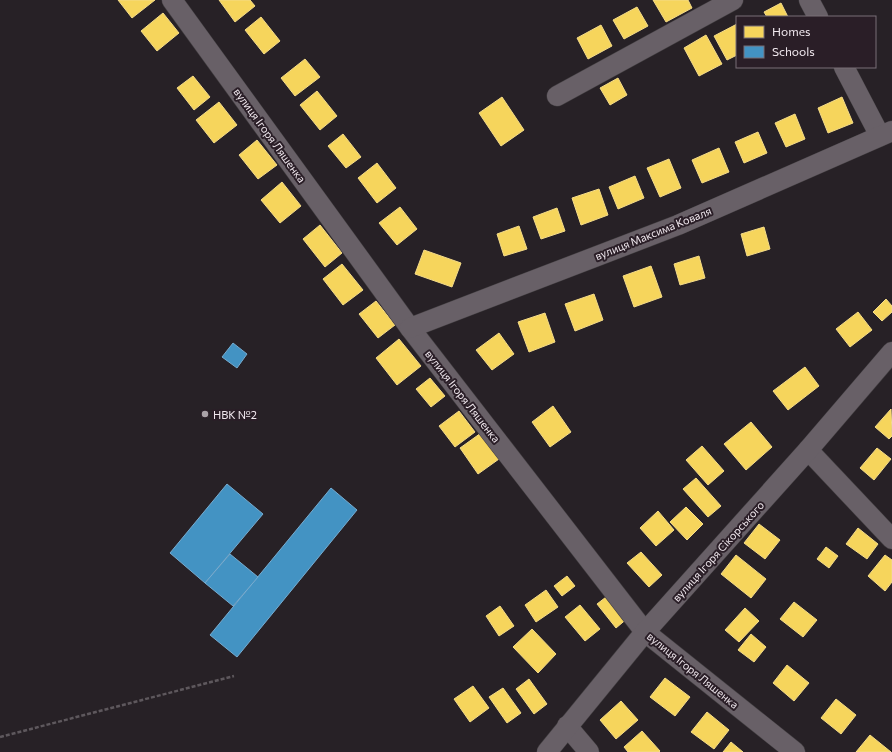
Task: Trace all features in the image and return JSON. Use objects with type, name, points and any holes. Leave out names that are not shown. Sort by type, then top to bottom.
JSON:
[{"type":"street","name":"вулиця Ігоря Ляшенка","points":[[172,0],[410,328],[645,632],[795,752]]},
{"type":"street","points":[[557,96],[733,0]]},
{"type":"street","points":[[809,0],[817,16]]},
{"type":"street","points":[[845,68],[886,133]]},
{"type":"street","name":"вулиця Максима Коваля","points":[[410,328],[678,224],[886,133]]},
{"type":"street","name":"вулиця Ігоря Сікорського","points":[[547,752],[645,632],[808,450],[892,352]]},
{"type":"street","points":[[808,450],[892,538]]},
{"type":"street","points":[[567,726],[589,752]]},
{"type":"path","points":[[0,738],[234,676]]},
{"type":"building: Homes","points":[[118,0],[155,0],[132,18]]},
{"type":"building: Homes","points":[[219,0],[250,0],[255,6],[235,22]]},
{"type":"building: Homes","points":[[653,0],[688,0],[692,8],[666,22]]},
{"type":"building: Homes","points":[[781,3],[788,16],[766,16],[764,12]]},
{"type":"building: Homes","points":[[637,7],[648,26],[624,39],[613,20]]},
{"type":"building: Homes","points":[[163,13],[179,33],[157,51],[141,31]]},
{"type":"building: Homes","points":[[261,17],[280,41],[264,54],[245,30]]},
{"type":"building: Homes","points":[[601,25],[612,46],[588,59],[577,38]]},
{"type":"building: Homes","points":[[736,25],[736,56],[727,60],[714,36]]},
{"type":"building: Homes","points":[[706,35],[722,64],[699,76],[684,48]]},
{"type":"building: Homes","points":[[305,59],[320,77],[295,96],[281,78]]},
{"type":"building: Homes","points":[[193,76],[210,97],[194,110],[177,88]]},
{"type":"building: Homes","points":[[618,78],[627,95],[610,105],[600,88]]},
{"type":"building: Homes","points":[[317,91],[337,116],[320,130],[300,105]]},
{"type":"building: Homes","points":[[502,97],[524,130],[501,146],[479,113]]},
{"type":"building: Homes","points":[[842,97],[853,123],[828,133],[818,108]]},
{"type":"building: Homes","points":[[219,102],[237,125],[214,143],[196,120]]},
{"type":"building: Homes","points":[[795,114],[805,139],[786,147],[775,123]]},
{"type":"building: Homes","points":[[758,132],[767,153],[744,163],[735,142]]},
{"type":"building: Homes","points":[[343,134],[361,157],[346,168],[328,146]]},
{"type":"building: Homes","points":[[257,140],[277,165],[258,179],[239,155]]},
{"type":"building: Homes","points":[[719,148],[729,172],[702,183],[692,160]]},
{"type":"building: Homes","points":[[669,159],[681,188],[660,197],[647,168]]},
{"type":"building: Homes","points":[[377,163],[396,188],[377,203],[358,178]]},
{"type":"building: Homes","points":[[635,176],[644,198],[618,209],[609,187]]},
{"type":"building: Homes","points":[[282,182],[301,206],[280,223],[261,200]]},
{"type":"building: Homes","points":[[599,189],[608,215],[581,225],[572,198]]},
{"type":"building: Homes","points":[[400,207],[417,229],[397,245],[379,223]]},
{"type":"building: Homes","points":[[557,208],[565,231],[541,239],[533,217]]},
{"type":"building: Homes","points":[[320,225],[342,253],[325,267],[303,239]]},
{"type":"building: Homes","points":[[519,226],[527,249],[504,256],[497,234]]},
{"type":"building: Homes","points":[[764,227],[770,249],[747,256],[741,234]]},
{"type":"building: Homes","points":[[424,250],[461,263],[452,287],[415,274]]},
{"type":"building: Homes","points":[[699,256],[705,278],[680,285],[674,264]]},
{"type":"building: Homes","points":[[342,264],[363,290],[343,305],[323,279]]},
{"type":"building: Homes","points":[[651,266],[662,297],[634,307],[623,276]]},
{"type":"building: Homes","points":[[594,294],[603,320],[575,331],[565,304]]},
{"type":"building: Homes","points":[[886,299],[892,306],[892,312],[882,321],[873,312]]},
{"type":"building: Homes","points":[[376,301],[395,325],[378,338],[359,314]]},
{"type":"building: Homes","points":[[858,312],[872,330],[850,347],[836,329]]},
{"type":"building: Homes","points":[[545,313],[555,342],[529,352],[518,322]]},
{"type":"building: Homes","points":[[499,333],[514,354],[492,370],[476,350]]},
{"type":"building: Homes","points":[[399,339],[421,366],[397,385],[376,358]]},
{"type":"building: Homes","points":[[805,367],[819,386],[788,410],[773,391]]},
{"type":"building: Homes","points":[[430,378],[445,396],[431,407],[416,389]]},
{"type":"building: Homes","points":[[553,406],[571,432],[550,447],[532,422]]},
{"type":"building: Homes","points":[[891,409],[892,436],[889,439],[875,427]]},
{"type":"building: Homes","points":[[459,411],[475,432],[455,447],[439,426]]},
{"type":"building: Homes","points":[[751,422],[772,447],[746,470],[724,444]]},
{"type":"building: Homes","points":[[481,433],[499,459],[478,474],[460,448]]},
{"type":"building: Homes","points":[[702,446],[724,471],[708,485],[686,460]]},
{"type":"building: Homes","points":[[877,448],[891,459],[874,480],[860,468]]},
{"type":"building: Homes","points":[[696,478],[721,506],[708,517],[683,489]]},
{"type":"building: Homes","points":[[686,507],[703,524],[687,540],[670,522]]},
{"type":"building: Homes","points":[[658,511],[674,530],[656,546],[640,528]]},
{"type":"building: Homes","points":[[759,524],[780,540],[765,559],[744,543]]},
{"type":"building: Homes","points":[[858,528],[878,544],[867,559],[846,544]]},
{"type":"building: Homes","points":[[826,547],[838,556],[829,568],[817,559]]},
{"type":"building: Homes","points":[[641,552],[662,575],[649,587],[627,563]]},
{"type":"building: Homes","points":[[736,555],[766,579],[751,598],[721,574]]},
{"type":"building: Homes","points":[[885,555],[892,560],[892,582],[885,591],[868,576]]},
{"type":"building: Homes","points":[[567,576],[575,586],[562,596],[554,586]]},
{"type":"building: Homes","points":[[546,590],[558,607],[536,622],[525,605]]},
{"type":"building: Homes","points":[[610,594],[629,617],[616,628],[597,604]]},
{"type":"building: Homes","points":[[794,602],[817,620],[803,637],[780,619]]},
{"type":"building: Homes","points":[[580,605],[600,629],[585,641],[565,617]]},
{"type":"building: Homes","points":[[500,606],[514,626],[499,636],[486,616]]},
{"type":"building: Homes","points":[[745,608],[759,621],[739,642],[725,630]]},
{"type":"building: Homes","points":[[532,629],[556,654],[538,673],[513,647]]},
{"type":"building: Homes","points":[[751,634],[766,647],[754,662],[738,650]]},
{"type":"building: Homes","points":[[787,665],[809,683],[794,701],[773,683]]},
{"type":"building: Homes","points":[[665,678],[690,697],[675,716],[650,697]]},
{"type":"building: Homes","points":[[529,679],[547,704],[534,714],[516,689]]},
{"type":"building: Homes","points":[[473,686],[489,708],[470,722],[454,699]]},
{"type":"building: Homes","points":[[503,688],[521,713],[507,723],[489,697]]},
{"type":"building: Homes","points":[[836,699],[856,715],[841,734],[821,718]]},
{"type":"building: Homes","points":[[621,701],[638,720],[616,739],[600,720]]},
{"type":"building: Homes","points":[[707,712],[729,730],[714,749],[691,732]]},
{"type":"building: Homes","points":[[642,731],[660,751],[659,752],[628,752],[624,747]]},
{"type":"building: Homes","points":[[870,735],[891,752],[856,752]]},
{"type":"building: Homes","points":[[731,742],[743,752],[723,752]]},
{"type":"building: Schools","points":[[233,343],[247,354],[237,368],[222,357]]},
{"type":"building: Schools","points":[[227,484],[263,514],[205,583],[170,553]]},
{"type":"building: Schools","points":[[331,488],[357,510],[237,657],[210,635]]},
{"type":"building: Schools","points":[[230,554],[258,577],[233,606],[205,583]]},
{"type":"place","name":"НВК №2","points":[[205,414]]}]
